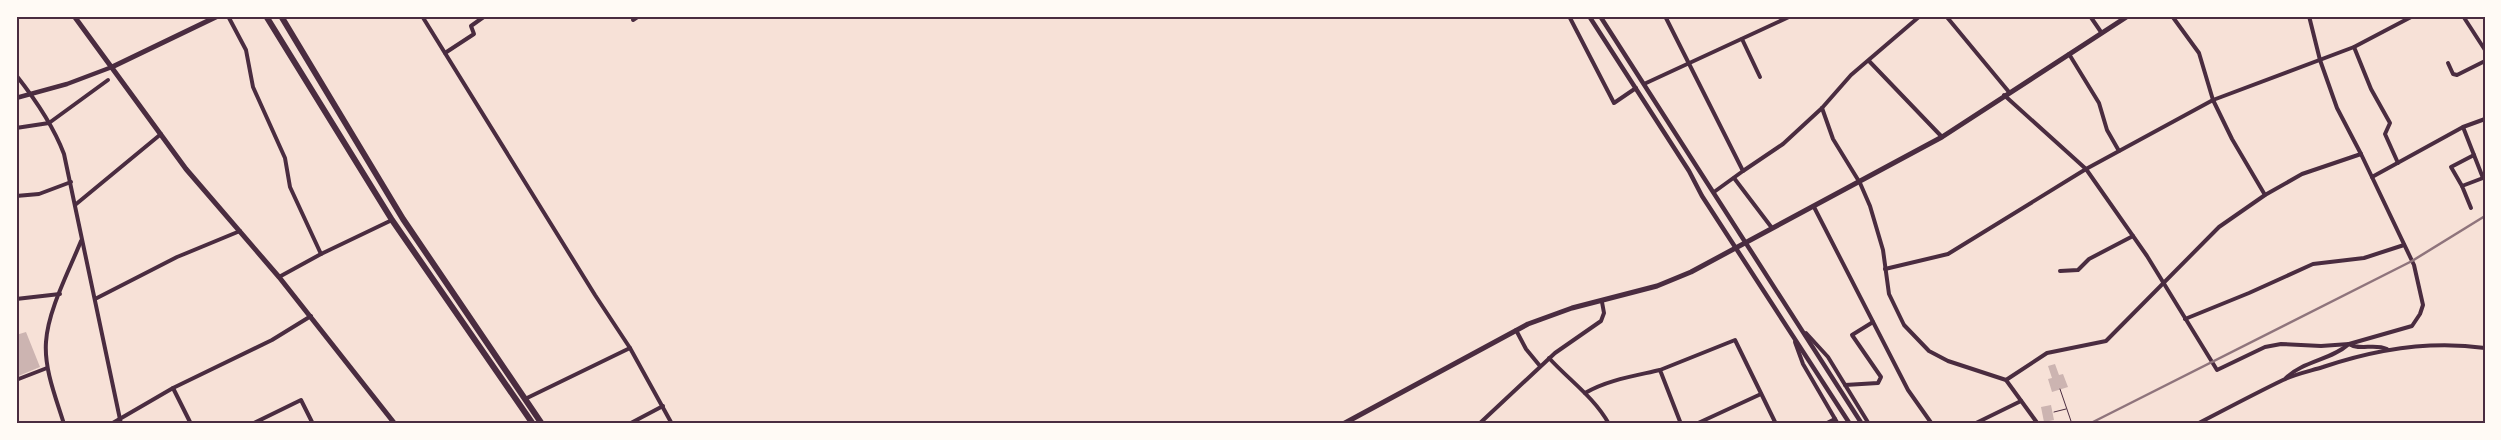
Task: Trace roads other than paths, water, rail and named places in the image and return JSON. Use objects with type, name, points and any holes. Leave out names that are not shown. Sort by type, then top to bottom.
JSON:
[{"type":"highway","points":[[266,16],[392,220],[533,424]]},
{"type":"highway","points":[[281,16],[403,219],[542,424]]},
{"type":"main road","points":[[74,16],[186,169],[311,316],[395,424]]},
{"type":"main road","points":[[112,67],[218,16]]},
{"type":"main road","points":[[1343,424],[1516,330],[1546,316],[1664,284],[1814,207],[1942,137],[2128,16]]},
{"type":"street","points":[[228,16],[246,50],[253,86],[285,158],[290,187],[321,254]]},
{"type":"street","points":[[422,16],[594,295],[630,348],[672,424]]},
{"type":"street","points":[[445,53],[474,34],[471,26],[486,16]]},
{"type":"street","points":[[633,20],[638,16]]},
{"type":"street","points":[[1569,16],[1614,103],[1636,88]]},
{"type":"street","points":[[1589,16],[1735,248],[1850,424]]},
{"type":"street","points":[[1600,16],[1862,424]]},
{"type":"street","points":[[1666,16],[1743,171]]},
{"type":"street","points":[[1644,84],[1791,16]]},
{"type":"street","points":[[1714,192],[1783,144],[1822,108],[1851,75],[1920,16]]},
{"type":"street","points":[[1946,16],[2007,93],[2086,169],[2133,236],[2217,370],[2265,347],[2281,344],[2322,346],[2349,344],[2412,326],[2420,314],[2423,304],[2419,281],[2404,245],[2337,108],[2320,60],[2309,16]]},
{"type":"street","points":[[2090,16],[2101,32]]},
{"type":"street","points":[[2172,16],[2199,53],[2213,100],[2232,139],[2265,194]]},
{"type":"street","points":[[1886,269],[1948,254],[2086,169],[2213,100],[2354,47],[2413,16]]},
{"type":"street","points":[[2463,16],[2485,50]]},
{"type":"street","points":[[1742,39],[1760,77]]},
{"type":"street","points":[[2354,47],[2371,89],[2390,123],[2385,134],[2398,163]]},
{"type":"street","points":[[2068,54],[2099,103],[2107,130],[2119,151]]},
{"type":"street","points":[[1869,61],[1942,137]]},
{"type":"street","points":[[2448,63],[2453,74],[2457,75],[2485,61]]},
{"type":"street","points":[[16,98],[32,95],[112,67]]},
{"type":"street","points":[[16,75],[32,95],[49,123],[64,154],[120,422]]},
{"type":"street","points":[[16,128],[49,123],[108,80]]},
{"type":"street","points":[[1822,108],[1833,139],[1860,183],[1876,223],[1886,269],[1889,294],[1904,325],[1929,351],[1948,360],[2006,380],[2038,424]]},
{"type":"street","points":[[2372,177],[2463,127],[2485,119]]},
{"type":"street","points":[[2462,186],[2483,178],[2463,127]]},
{"type":"street","points":[[75,205],[161,134]]},
{"type":"street","points":[[2006,380],[2048,353],[2106,341],[2219,228],[2265,194],[2302,174],[2361,154]]},
{"type":"street","points":[[2471,208],[2462,186],[2451,167],[2474,155]]},
{"type":"street","points":[[1734,178],[1772,228]]},
{"type":"street","points":[[16,196],[39,194],[71,182]]},
{"type":"street","points":[[1814,207],[1908,390],[1932,424]]},
{"type":"street","points":[[279,277],[321,254],[392,220]]},
{"type":"street","points":[[95,299],[177,257],[240,231]]},
{"type":"street","points":[[2060,271],[2078,270],[2089,259],[2133,236]]},
{"type":"street","points":[[64,424],[47,368],[47,330],[81,241]]},
{"type":"street","points":[[2185,319],[2313,264],[2364,258],[2404,245]]},
{"type":"street","points":[[16,299],[60,294]]},
{"type":"street","points":[[1479,424],[1549,358],[1574,337],[1601,321],[1604,312],[1602,302]]},
{"type":"street","points":[[111,424],[120,422],[174,388],[272,340],[311,316]]},
{"type":"street","points":[[1845,385],[1878,383],[1881,377],[1852,335],[1873,322]]},
{"type":"street","points":[[1516,330],[1526,349],[1540,366]]},
{"type":"street","points":[[1804,331],[1828,357],[1869,424]]},
{"type":"street","points":[[1793,336],[1803,364],[1838,424]]},
{"type":"street","points":[[1585,393],[1604,384],[1660,370],[1735,340],[1776,424]]},
{"type":"street","points":[[2349,344],[2354,347],[2371,345],[2387,349]]},
{"type":"street","points":[[2197,424],[2285,379],[2306,366],[2339,353],[2349,344]]},
{"type":"street","points":[[2285,379],[2387,349],[2448,344],[2485,348]]},
{"type":"street","points":[[525,399],[630,348]]},
{"type":"street","points":[[1549,358],[1585,393],[1604,414],[1609,424]]},
{"type":"street","points":[[16,380],[47,368]]},
{"type":"street","points":[[1660,370],[1682,424]]},
{"type":"street","points":[[174,388],[191,424]]},
{"type":"street","points":[[1696,424],[1761,394]]},
{"type":"street","points":[[252,424],[301,400],[313,424]]},
{"type":"street","points":[[1974,424],[2021,401]]},
{"type":"street","points":[[628,424],[663,406]]},
{"type":"street","points":[[1825,424],[1835,419]]},
{"type":"railway","points":[[2089,424],[2412,261],[2485,216]]}]
